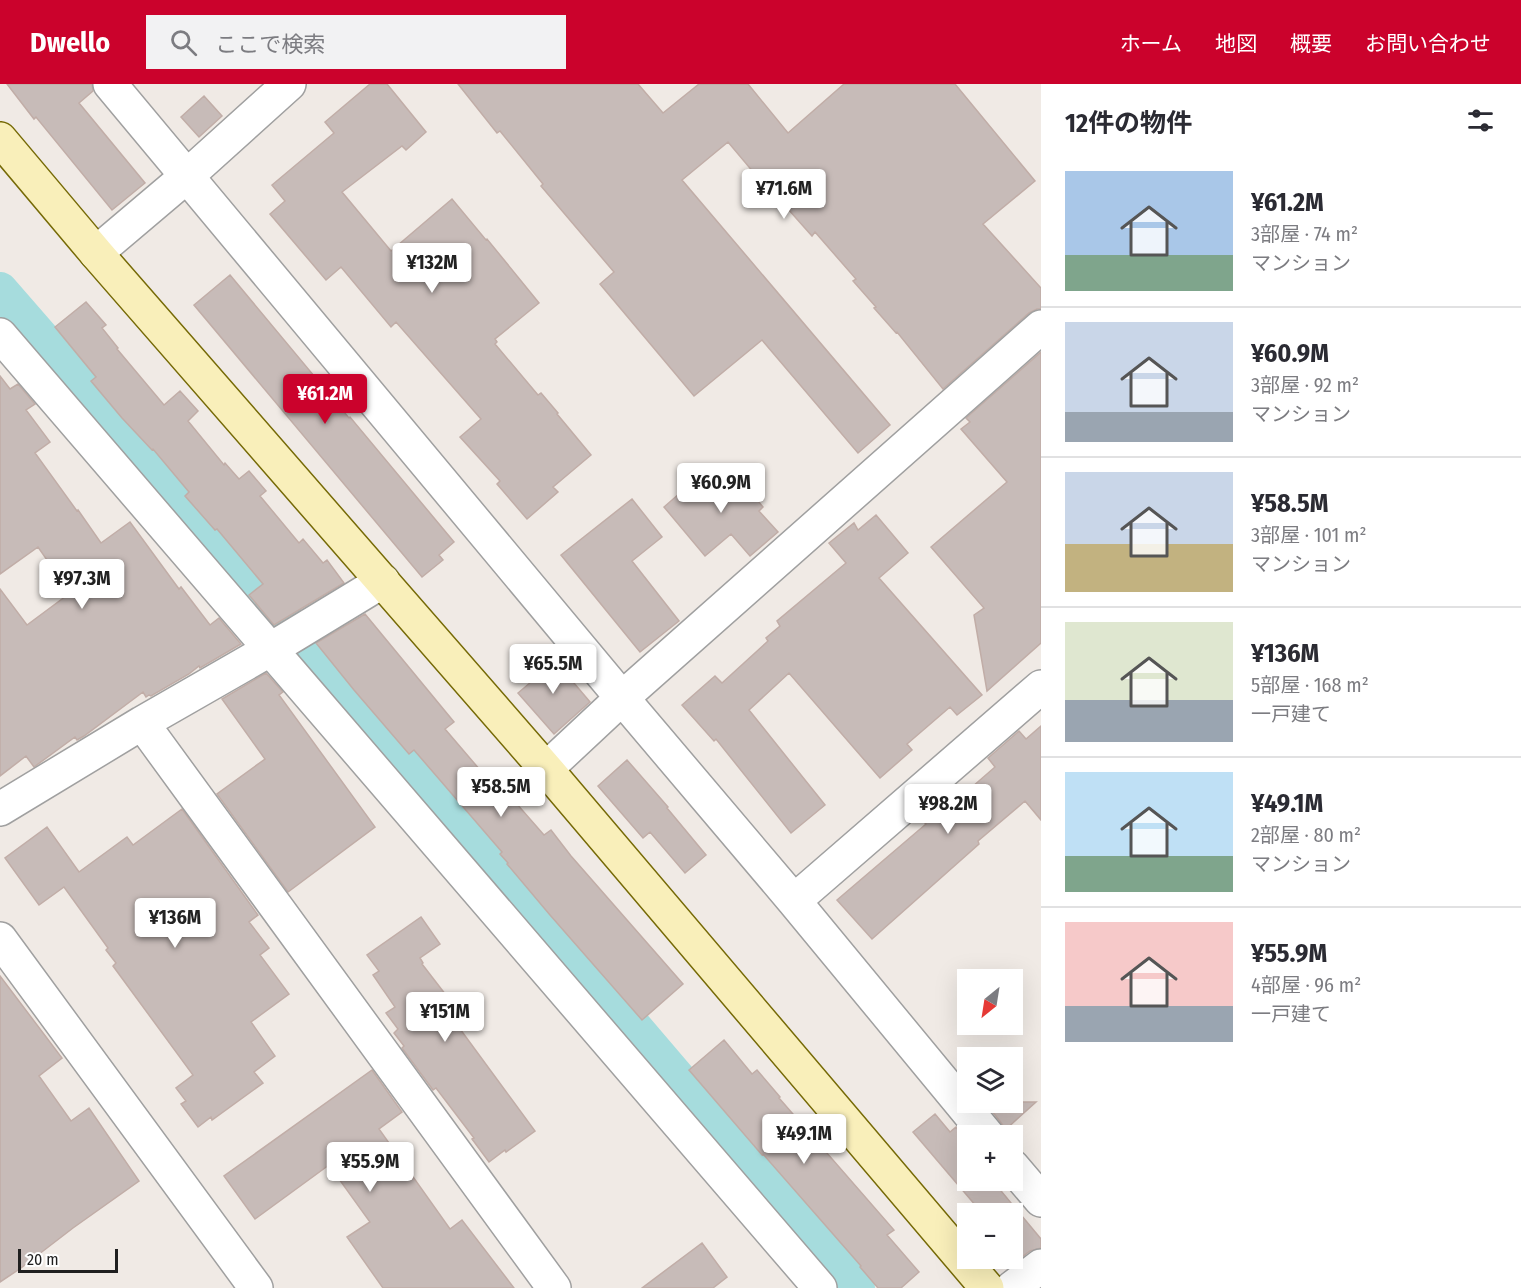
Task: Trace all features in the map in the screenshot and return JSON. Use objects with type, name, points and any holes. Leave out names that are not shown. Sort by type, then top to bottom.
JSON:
[{"type":"street","points":[[110,84],[979,1125]]},
{"type":"street","points":[[96,253],[187,176],[289,84]]},
{"type":"street","points":[[0,139],[96,253],[546,769],[987,1288]]},
{"type":"street","points":[[546,769],[622,698],[1041,327]]},
{"type":"street","points":[[0,335],[820,1288]]},
{"type":"street","points":[[0,809],[383,581]]},
{"type":"street","points":[[794,901],[1041,687]]},
{"type":"street","points":[[142,723],[554,1288]]},
{"type":"street","points":[[0,939],[256,1288]]},
{"type":"street","points":[[1023,1179],[1041,1200]]},
{"type":"street","points":[[1012,1288],[1041,1266]]},
{"type":"building","points":[[7,84],[92,84],[93,91],[79,103],[145,183],[112,210]]},
{"type":"building","points":[[370,84],[387,84],[426,132],[406,150],[402,146],[342,192],[391,251],[452,199],[539,303],[495,339],[497,342],[495,344],[538,395],[541,393],[591,455],[553,487],[558,492],[527,519],[497,484],[500,481],[460,437],[481,419],[396,322],[391,327],[341,267],[326,280],[270,214],[285,201],[272,185],[334,133],[325,122]]},
{"type":"building","points":[[458,84],[638,84],[663,113],[699,84],[748,84],[788,133],[844,84],[955,84],[1035,181],[983,224],[1041,288],[1041,309],[1029,313],[943,389],[897,332],[874,308],[876,307],[853,281],[856,279],[815,232],[812,236],[788,209],[786,211],[728,142],[682,180],[890,425],[858,453],[762,340],[694,396],[600,284],[614,272],[541,186],[543,184],[500,131],[497,133]]},
{"type":"building","points":[[204,96],[222,116],[199,137],[181,117]]},
{"type":"building","points":[[230,275],[454,542],[439,555],[443,560],[422,577],[194,305]]},
{"type":"building","points":[[86,302],[106,325],[102,328],[117,349],[164,405],[180,391],[198,411],[188,421],[224,465],[225,463],[239,479],[249,471],[266,491],[260,496],[299,543],[303,539],[323,563],[327,560],[344,583],[274,625],[249,595],[263,584],[217,529],[215,530],[185,496],[189,492],[153,449],[122,418],[91,381],[96,377],[55,327]]},
{"type":"building","points":[[1041,352],[1041,643],[987,691],[974,615],[984,608],[931,547],[1007,482],[961,429],[970,422],[966,418]]},
{"type":"building","points":[[0,376],[10,389],[18,384],[35,404],[26,410],[50,442],[35,453],[101,543],[130,522],[179,589],[181,587],[210,625],[219,618],[241,644],[200,668],[199,666],[151,696],[146,697],[143,692],[84,736],[77,740],[75,737],[34,767],[26,756],[0,776],[0,589],[27,625],[70,593],[38,547],[0,574]]},
{"type":"building","points":[[729,467],[763,507],[759,511],[778,532],[750,556],[731,534],[705,556],[664,507],[696,479],[704,489]]},
{"type":"building","points":[[632,499],[662,537],[632,561],[679,621],[640,652],[561,555]]},
{"type":"building","points":[[876,515],[908,553],[879,578],[982,695],[957,715],[950,707],[907,744],[912,750],[880,778],[789,673],[749,710],[825,805],[791,833],[716,739],[714,741],[682,705],[715,676],[722,683],[768,641],[766,638],[780,626],[777,621],[846,563],[829,543],[854,523],[858,530]]},
{"type":"building","points":[[365,614],[454,722],[445,729],[498,791],[502,787],[544,835],[551,830],[683,984],[642,1020],[550,915],[507,864],[500,854],[502,852],[414,750],[409,754],[316,643]]},
{"type":"building","points":[[545,658],[553,666],[557,663],[590,702],[554,734],[518,693],[531,682],[525,675]]},
{"type":"building","points":[[266,673],[283,692],[279,695],[375,827],[288,892],[217,794],[265,759],[222,699]]},
{"type":"building","points":[[1041,726],[1041,820],[1025,801],[872,939],[837,900],[926,824],[919,817],[941,798],[949,807],[995,767],[988,758],[1019,731],[1026,739]]},
{"type":"building","points":[[627,760],[706,855],[685,873],[650,832],[643,838],[598,786]]},
{"type":"building","points":[[182,809],[258,915],[249,922],[269,948],[260,955],[289,994],[251,1022],[275,1056],[254,1072],[263,1083],[212,1120],[211,1117],[198,1127],[181,1104],[186,1101],[176,1088],[193,1075],[113,966],[116,963],[106,950],[108,948],[64,887],[39,905],[5,858],[47,827],[79,872],[127,837],[133,845]]},
{"type":"building","points":[[421,917],[440,944],[420,958],[422,964],[459,1012],[452,1018],[535,1131],[489,1162],[436,1088],[433,1090],[402,1048],[404,1046],[394,1033],[398,1029],[386,1013],[395,1007],[373,975],[379,971],[367,955]]},
{"type":"building","points":[[0,976],[62,1058],[39,1076],[71,1121],[89,1108],[139,1181],[0,1282]]},
{"type":"building","points":[[724,1040],[752,1074],[757,1070],[894,1230],[887,1235],[919,1272],[901,1288],[878,1288],[689,1070]]},
{"type":"building","points":[[372,1070],[402,1112],[379,1129],[450,1229],[462,1220],[514,1288],[383,1288],[347,1237],[370,1222],[329,1165],[255,1219],[224,1176]]},
{"type":"building","points":[[1023,1102],[1036,1102],[1011,1125],[1002,1124],[994,1113],[1023,1113]]},
{"type":"building","points":[[935,1114],[950,1132],[957,1128],[957,1184],[913,1132]]},
{"type":"building","points":[[963,1191],[1001,1191],[1011,1203],[973,1203]]},
{"type":"building","points":[[1023,1217],[1041,1239],[1041,1248],[1030,1251],[1023,1256]]},
{"type":"building","points":[[702,1243],[727,1277],[713,1288],[642,1288]]},
{"type":"waterway","points":[[0,290],[242,568],[857,1288]]}]
